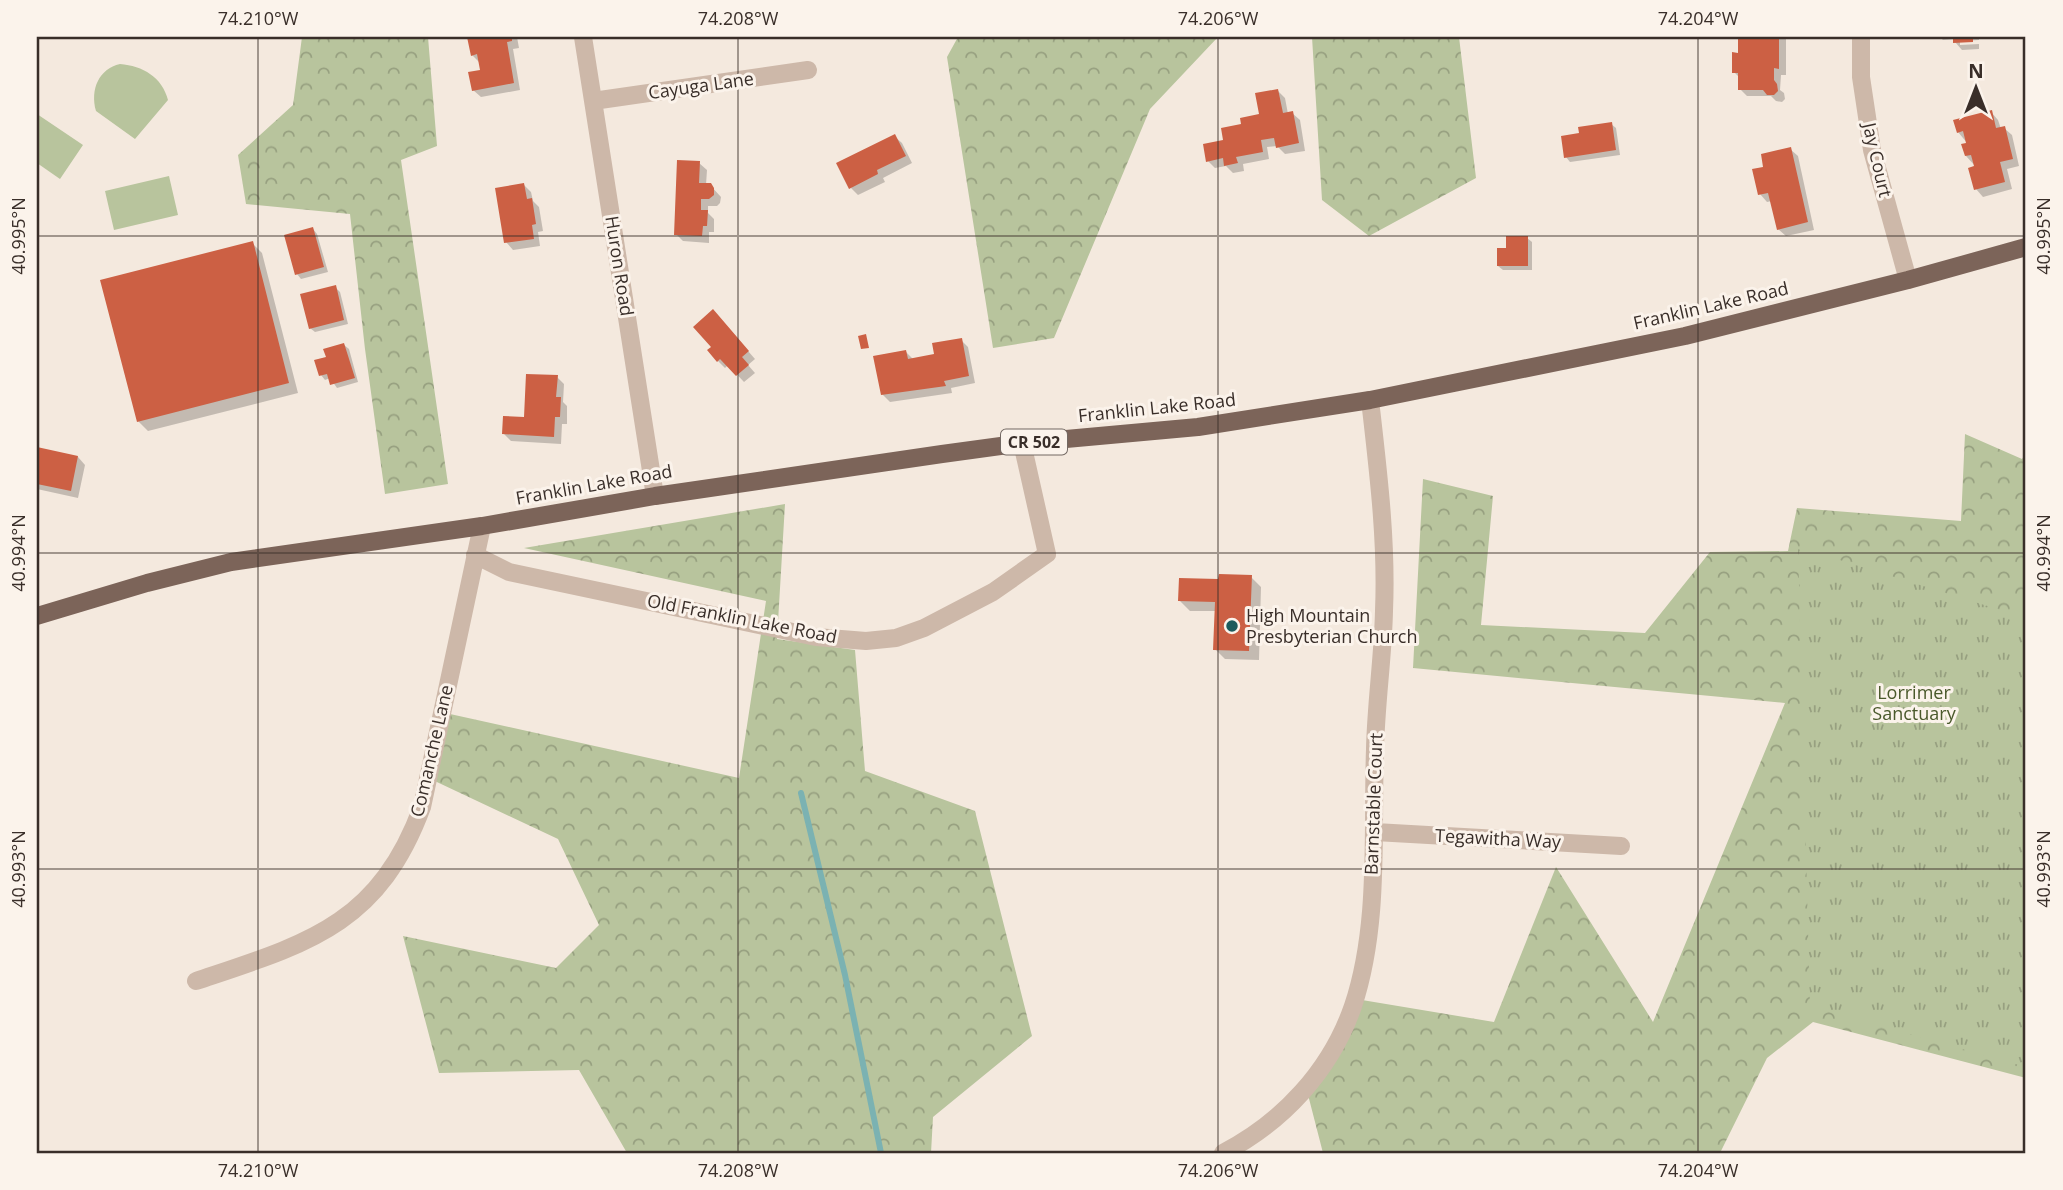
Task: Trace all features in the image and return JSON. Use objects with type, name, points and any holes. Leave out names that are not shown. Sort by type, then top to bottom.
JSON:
[{"type":"main road","name":"Franklin Lake Road","points":[[37,615],[231,562],[482,526],[655,496],[1022,443],[1198,427],[1370,401],[1685,336],[1909,280],[2026,247]]},
{"type":"street","name":"Huron Road","points":[[583,37],[655,496]]},
{"type":"street","name":"Jay Court","points":[[1861,37],[1861,77],[1872,150],[1909,280]]},
{"type":"street","name":"Cayuga Lane","points":[[593,101],[808,70]]},
{"type":"street","name":"Barnstable Court","points":[[1223,1153],[1273,1121],[1320,1070],[1339,1038],[1362,977],[1368,940],[1375,832],[1375,748],[1385,610],[1383,526],[1370,401]]},
{"type":"street","name":"Old Franklin Lake Road","points":[[475,555],[509,572],[816,637],[866,641],[897,638],[924,628],[993,592],[1046,554],[1022,443]]},
{"type":"street","name":"Comanche Lane","points":[[196,981],[250,963],[323,932],[350,914],[374,892],[394,866],[410,838],[422,807],[482,526]]},
{"type":"street","name":"Tegawitha Way","points":[[1375,832],[1621,846]]},
{"type":"green space","points":[[302,37],[428,37],[437,146],[401,160],[448,484],[385,494],[350,214],[246,204],[238,155],[293,105]]},
{"type":"green space","points":[[958,37],[1218,37],[1150,109],[1054,338],[993,348],[947,57]]},
{"type":"green space","points":[[1312,37],[1459,37],[1476,178],[1369,236],[1322,200]]},
{"type":"green space","points":[[120,64],[136,67],[150,74],[161,85],[168,100],[135,139],[96,111],[94,103],[95,88],[102,75]]},
{"type":"green space","points":[[37,114],[83,145],[60,179],[37,163]]},
{"type":"green space","points":[[169,176],[178,215],[114,230],[105,191]]},
{"type":"green space","points":[[1965,434],[2022,459],[2026,453],[2026,1078],[1813,1022],[1767,1058],[1720,1153],[1323,1153],[1306,1087],[1362,1000],[1494,1022],[1556,867],[1653,1022],[1785,703],[1413,668],[1423,479],[1493,496],[1481,625],[1645,633],[1710,552],[1788,551],[1797,508],[1961,521]]},
{"type":"green space","points":[[785,504],[777,639],[855,650],[865,771],[975,811],[1032,1036],[933,1117],[931,1153],[627,1153],[579,1070],[439,1073],[403,936],[556,968],[599,925],[558,839],[422,775],[441,712],[739,778],[766,601],[524,548]]},
{"type":"green space","name":"Lorrimer Sanctuary","points":[[1798,547],[2026,618],[2026,1067],[1810,1006]]},
{"type":"building","points":[[467,37],[512,37],[512,41],[507,42],[514,83],[472,91],[468,72],[480,70],[477,54],[471,56]]},
{"type":"building","points":[[1738,37],[1779,37],[1779,69],[1774,68],[1778,91],[1774,95],[1767,95],[1763,90],[1738,90],[1738,73],[1732,73],[1732,52],[1738,53]]},
{"type":"building","points":[[1953,37],[1973,37],[1973,42],[1953,43]]},
{"type":"building","points":[[1278,89],[1283,113],[1293,111],[1299,143],[1276,148],[1274,138],[1261,140],[1263,152],[1236,157],[1238,163],[1224,166],[1223,158],[1206,162],[1203,144],[1223,140],[1221,128],[1241,124],[1240,118],[1259,114],[1255,93]]},
{"type":"building","points":[[1992,110],[1996,128],[2005,126],[2013,159],[2000,162],[2005,182],[1974,190],[1968,168],[1974,166],[1971,155],[1965,156],[1961,144],[1966,143],[1963,131],[1957,133],[1953,120]]},
{"type":"building","points":[[1612,122],[1616,150],[1564,158],[1561,136],[1579,133],[1578,127]]},
{"type":"building","points":[[895,134],[906,156],[877,170],[878,174],[849,189],[836,163]]},
{"type":"building","points":[[1791,147],[1808,222],[1777,230],[1768,193],[1758,195],[1752,169],[1763,167],[1761,154]]},
{"type":"building","points":[[677,160],[700,161],[699,183],[711,183],[714,188],[714,195],[709,199],[701,199],[701,210],[708,210],[707,226],[703,226],[702,236],[674,235]]},
{"type":"building","points":[[524,183],[527,199],[532,198],[536,224],[532,225],[534,239],[504,243],[495,188]]},
{"type":"building","points":[[313,227],[324,267],[295,275],[284,235]]},
{"type":"building","points":[[1506,236],[1528,236],[1528,266],[1497,266],[1497,248],[1506,248]]},
{"type":"building","points":[[253,241],[289,383],[137,422],[100,280]]},
{"type":"building","points":[[336,285],[344,320],[309,329],[300,294]]},
{"type":"building","points":[[713,309],[749,351],[742,357],[749,365],[736,376],[720,359],[717,362],[707,350],[711,347],[693,327]]},
{"type":"building","points":[[866,334],[869,348],[861,349],[858,336]]},
{"type":"building","points":[[962,338],[969,376],[944,381],[946,386],[881,395],[873,356],[906,350],[908,359],[934,354],[932,343]]},
{"type":"building","points":[[344,343],[355,378],[330,385],[327,374],[319,376],[314,360],[326,357],[323,349]]},
{"type":"building","points":[[526,374],[558,375],[556,397],[561,397],[560,417],[555,417],[554,437],[502,434],[503,416],[524,417]]},
{"type":"building","points":[[37,447],[78,456],[71,491],[37,484]]},
{"type":"building","name":"High Mountain Presbyterian Church","points":[[1219,574],[1252,575],[1249,651],[1213,650],[1215,602],[1178,601],[1179,578],[1218,579]]},
{"type":"waterway","points":[[801,793],[845,975],[881,1153]]},
{"type":"place","name":"High Mountain Presbyterian Church","points":[[1232,626]]}]
